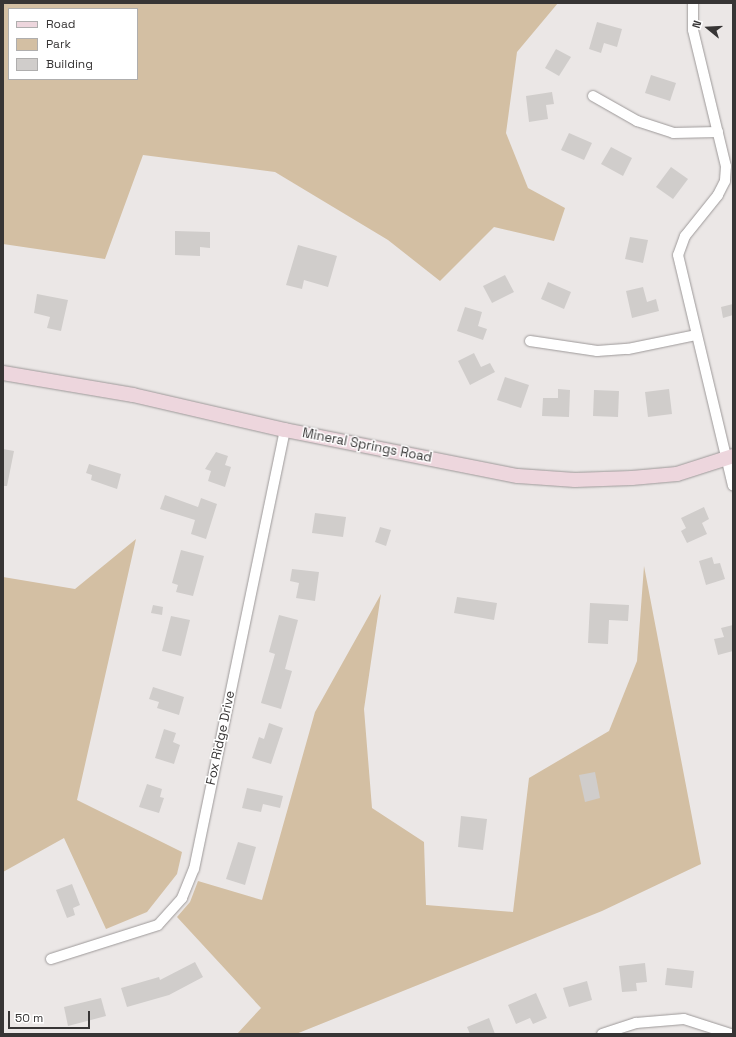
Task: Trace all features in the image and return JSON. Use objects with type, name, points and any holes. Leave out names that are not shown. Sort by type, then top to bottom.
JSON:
[{"type":"street","points":[[693,3],[693,30],[726,166],[725,181],[685,236],[678,255],[696,335],[729,457],[733,486]]},
{"type":"street","points":[[593,96],[637,121],[673,133],[718,132]]},
{"type":"street","points":[[530,341],[597,351],[628,349],[696,335]]},
{"type":"street","name":"Mineral Springs Road","points":[[3,373],[133,395],[285,430],[518,476],[575,480],[677,474],[729,457]]},
{"type":"street","name":"Fox Ridge Drive","points":[[51,959],[158,925],[182,898],[194,869],[285,430]]},
{"type":"street","points":[[602,1034],[636,1023],[684,1020],[731,1034]]},
{"type":"green space","points":[[3,3],[558,3],[517,52],[506,133],[528,188],[565,208],[554,241],[494,227],[440,281],[388,240],[275,172],[143,155],[105,259],[3,244]]},
{"type":"green space","points":[[136,539],[77,800],[182,852],[177,874],[147,912],[106,929],[64,838],[3,872],[3,577],[75,589]]},
{"type":"green space","points":[[644,566],[701,864],[602,911],[296,1034],[237,1034],[261,1008],[177,917],[190,902],[198,881],[262,900],[315,712],[381,594],[364,709],[372,808],[424,842],[426,905],[513,912],[529,778],[609,731],[637,661]]},
{"type":"building","points":[[597,22],[622,29],[617,47],[604,43],[601,53],[589,49]]},
{"type":"building","points":[[556,49],[571,57],[559,76],[545,68]]},
{"type":"building","points":[[651,75],[676,83],[670,101],[645,93]]},
{"type":"building","points":[[552,92],[554,104],[546,105],[548,119],[529,122],[526,96]]},
{"type":"building","points":[[569,133],[592,143],[584,160],[561,150]]},
{"type":"building","points":[[611,147],[632,158],[623,176],[601,164]]},
{"type":"building","points":[[671,167],[688,179],[673,199],[656,187]]},
{"type":"building","points":[[175,231],[210,232],[210,248],[200,247],[200,256],[175,255]]},
{"type":"building","points":[[630,237],[648,240],[643,263],[625,259]]},
{"type":"building","points":[[298,245],[337,256],[328,287],[304,280],[302,289],[286,285]]},
{"type":"building","points":[[505,275],[514,292],[492,303],[483,286]]},
{"type":"building","points":[[548,282],[571,292],[564,309],[541,299]]},
{"type":"building","points":[[643,287],[647,302],[656,299],[659,311],[632,318],[626,291]]},
{"type":"building","points":[[37,294],[68,300],[61,331],[47,328],[50,317],[34,313]]},
{"type":"building","points":[[733,304],[733,315],[723,318],[721,307]]},
{"type":"building","points":[[465,307],[482,312],[478,326],[487,329],[483,340],[457,331]]},
{"type":"building","points":[[474,353],[481,367],[490,363],[495,372],[470,385],[458,361]]},
{"type":"building","points":[[505,377],[529,385],[521,408],[497,400]]},
{"type":"building","points":[[558,389],[570,390],[569,417],[542,416],[543,398],[558,398]]},
{"type":"building","points":[[669,389],[672,414],[648,417],[645,392]]},
{"type":"building","points":[[594,390],[619,391],[618,417],[593,416]]},
{"type":"building","points":[[3,449],[14,451],[7,486],[3,486]]},
{"type":"building","points":[[216,452],[228,456],[225,465],[231,467],[225,487],[208,481],[211,471],[205,469]]},
{"type":"building","points":[[89,464],[121,474],[117,489],[91,480],[92,475],[86,473]]},
{"type":"building","points":[[165,495],[198,507],[201,498],[217,504],[206,539],[191,534],[195,520],[160,509]]},
{"type":"building","points":[[704,507],[709,519],[702,523],[707,534],[687,543],[681,531],[686,528],[681,518]]},
{"type":"building","points":[[315,513],[346,517],[343,537],[312,533]]},
{"type":"building","points":[[380,527],[391,530],[386,546],[375,542]]},
{"type":"building","points":[[181,550],[204,556],[193,596],[176,592],[178,585],[172,583]]},
{"type":"building","points":[[712,557],[714,564],[720,563],[725,579],[706,585],[699,561]]},
{"type":"building","points":[[292,569],[319,572],[315,601],[296,598],[299,583],[290,581]]},
{"type":"building","points":[[457,597],[497,603],[494,620],[454,613]]},
{"type":"building","points":[[590,603],[629,605],[628,621],[609,620],[608,644],[588,643]]},
{"type":"building","points":[[153,605],[163,607],[162,615],[151,613]]},
{"type":"building","points":[[279,615],[298,620],[285,669],[292,671],[281,709],[261,703],[275,654],[269,652]]},
{"type":"building","points":[[171,616],[190,620],[181,656],[162,651]]},
{"type":"building","points":[[733,625],[733,651],[718,655],[714,639],[724,637],[721,628]]},
{"type":"building","points":[[153,687],[184,697],[179,715],[157,708],[159,702],[149,699]]},
{"type":"building","points":[[269,723],[283,728],[271,764],[252,758],[259,737],[264,739]]},
{"type":"building","points":[[164,729],[176,733],[173,742],[180,745],[174,764],[155,758]]},
{"type":"building","points":[[595,772],[600,798],[585,802],[579,775]]},
{"type":"building","points":[[147,784],[162,789],[160,797],[164,798],[159,813],[139,807]]},
{"type":"building","points":[[247,788],[283,796],[280,808],[263,804],[261,812],[242,808]]},
{"type":"building","points":[[461,816],[487,819],[483,850],[458,847]]},
{"type":"building","points":[[238,842],[256,847],[245,885],[226,879]]},
{"type":"building","points":[[72,884],[80,905],[73,908],[75,915],[67,918],[56,890]]},
{"type":"building","points":[[195,962],[203,977],[169,995],[127,1007],[121,988],[159,977],[160,980]]},
{"type":"building","points":[[645,963],[647,982],[636,983],[637,991],[622,992],[619,966]]},
{"type":"building","points":[[667,968],[694,971],[692,988],[665,985]]},
{"type":"building","points":[[587,981],[592,1000],[569,1007],[563,988]]},
{"type":"building","points":[[536,993],[547,1018],[533,1024],[530,1018],[516,1024],[508,1005]]},
{"type":"building","points":[[101,998],[106,1016],[68,1026],[64,1007]]},
{"type":"building","points":[[489,1018],[495,1034],[470,1034],[467,1027]]}]
